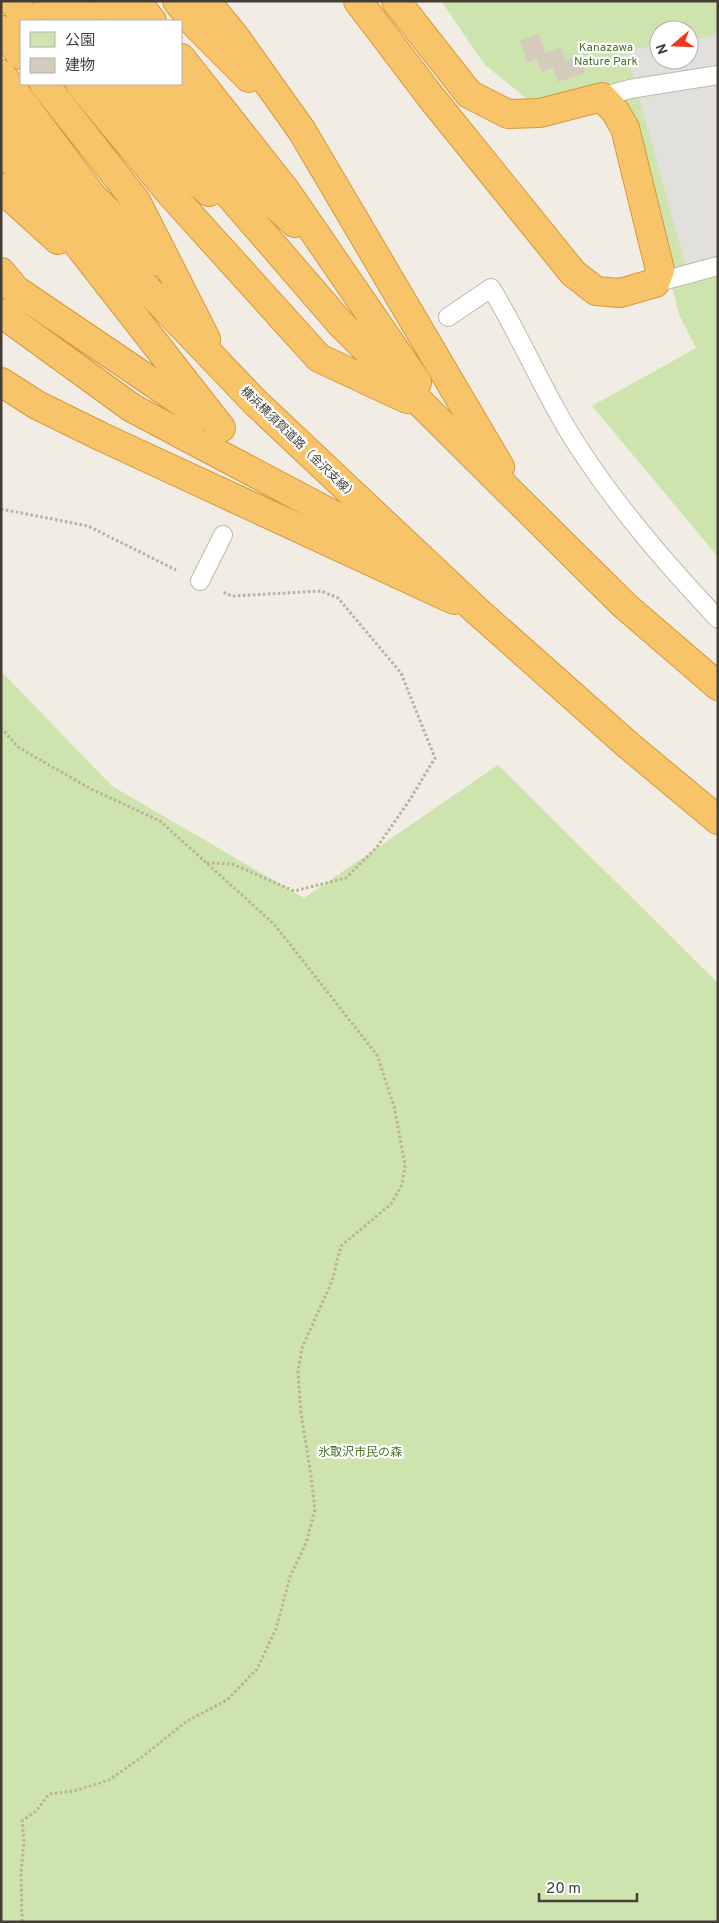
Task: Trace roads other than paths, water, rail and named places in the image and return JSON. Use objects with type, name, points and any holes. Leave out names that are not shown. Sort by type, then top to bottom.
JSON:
[{"type":"highway","points":[[12,1],[27,20]]},
{"type":"highway","points":[[47,1],[61,20]]},
{"type":"highway","points":[[75,1],[89,20]]},
{"type":"highway","points":[[108,1],[122,20]]},
{"type":"highway","points":[[136,1],[151,20]]},
{"type":"highway","points":[[177,1],[196,25],[302,131]]},
{"type":"highway","points":[[206,1],[236,38],[302,131],[519,499]]},
{"type":"highway","points":[[358,1],[430,96],[573,273],[596,291],[620,293],[655,283],[660,270],[625,128],[615,111],[602,97],[540,112],[508,114],[469,94],[396,1]]},
{"type":"highway","points":[[1,30],[20,54]]},
{"type":"highway","points":[[182,59],[286,191],[454,436]]},
{"type":"highway","points":[[1,74],[93,197],[176,279]]},
{"type":"highway","points":[[45,85],[136,201],[218,363]]},
{"type":"highway","points":[[81,85],[170,193],[318,358],[427,409]]},
{"type":"highway","points":[[113,85],[170,158],[284,258]]},
{"type":"highway","points":[[140,85],[182,140],[340,323],[624,605],[718,686]]},
{"type":"highway","points":[[173,85],[248,180],[329,254]]},
{"type":"highway","name":"横浜横須賀道路（金沢支線）","points":[[1,110],[126,267],[255,402],[476,610],[628,745]]},
{"type":"highway","points":[[1,146],[221,428],[283,488]]},
{"type":"highway","points":[[1,188],[116,294]]},
{"type":"highway","points":[[1,272],[16,290],[221,428]]},
{"type":"highway","points":[[1,313],[132,408],[426,564]]},
{"type":"highway","points":[[1,382],[37,405],[102,437],[476,610]]},
{"type":"highway","points":[[628,745],[718,820]]},
{"type":"highway","points":[[628,745],[718,838]]},
{"type":"lane","points":[[602,97],[630,89],[718,75]]},
{"type":"lane","points":[[655,283],[718,266]]},
{"type":"lane","points":[[448,318],[491,288],[512,321],[555,407],[582,454],[676,574],[718,619]]},
{"type":"lane","points":[[200,581],[223,535]]},
{"type":"park label","name":"Kanazawa Nature Park","points":[[606,54]]},
{"type":"park label","name":"氷取沢市民の森","points":[[360,1452]]}]
